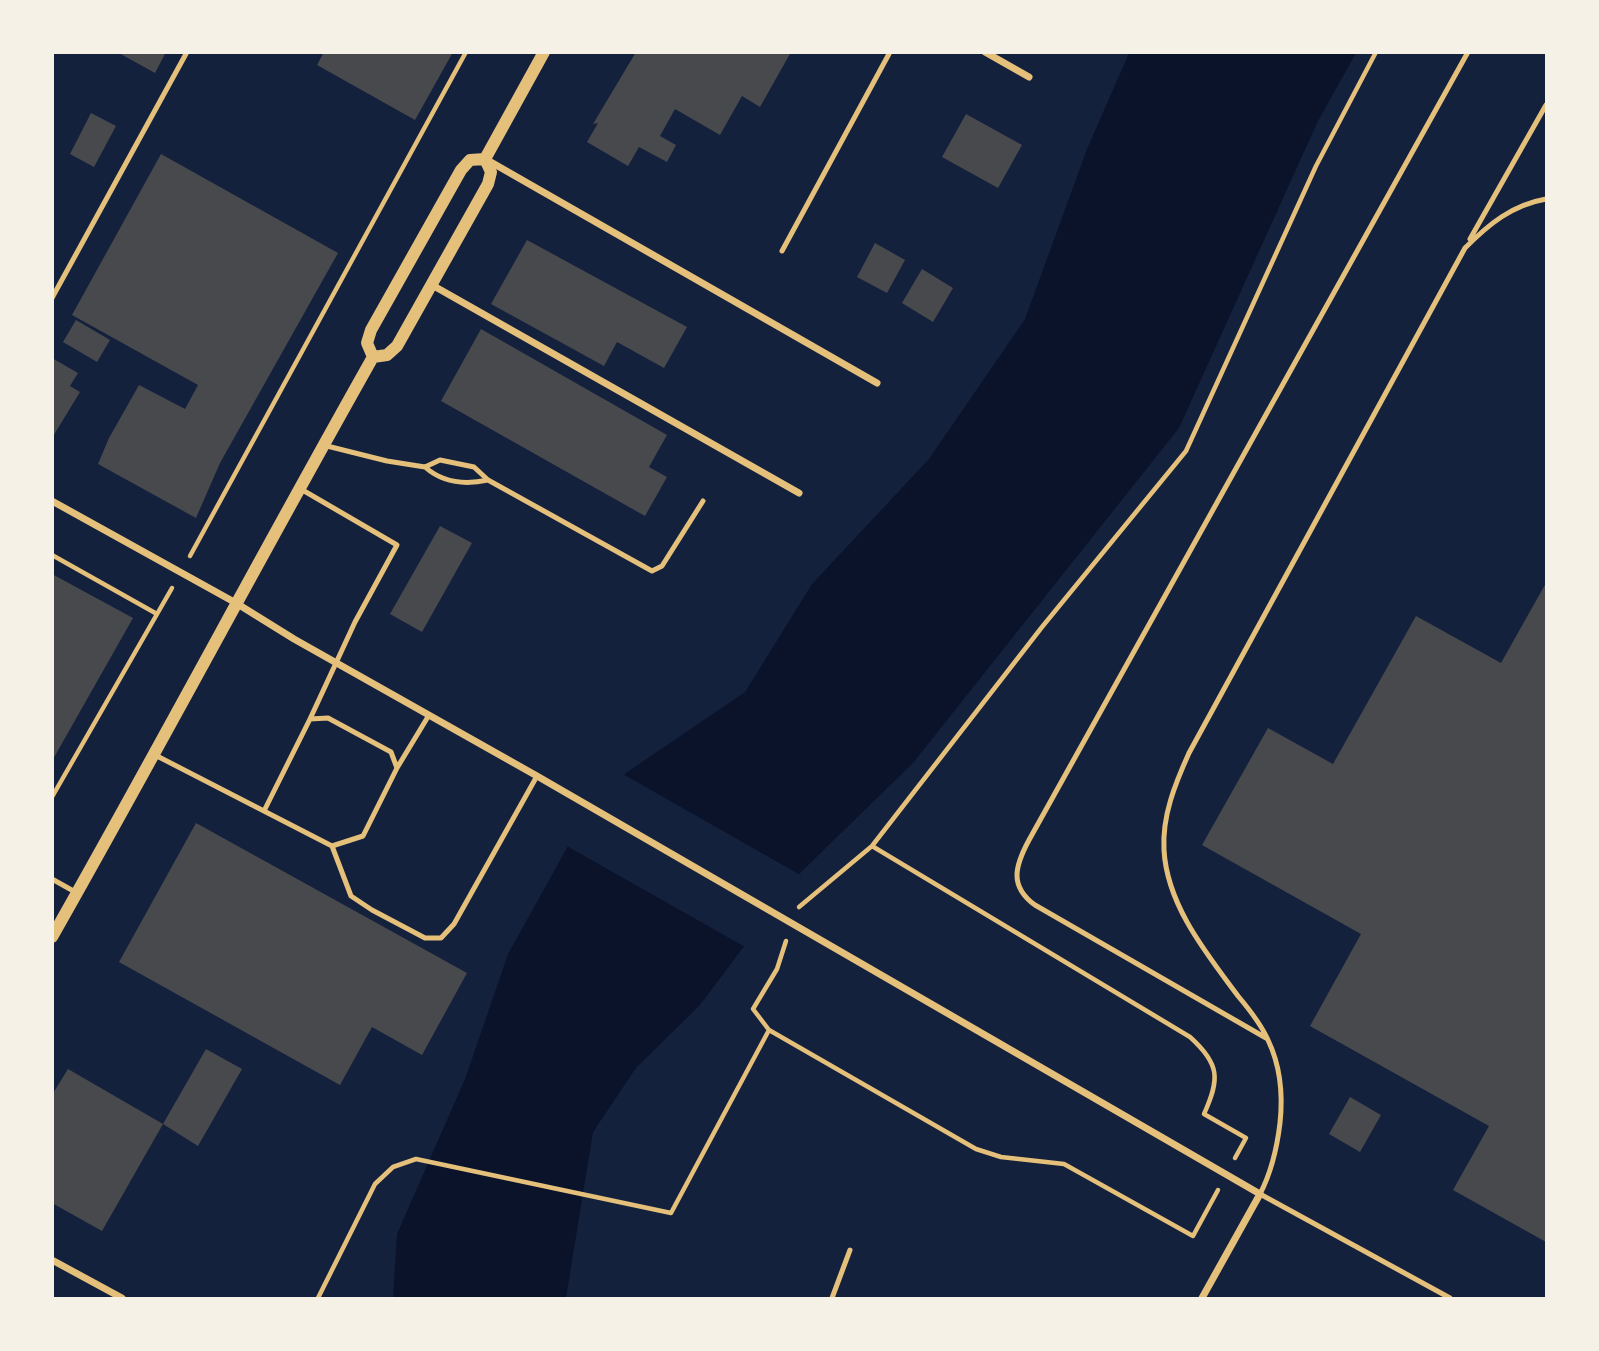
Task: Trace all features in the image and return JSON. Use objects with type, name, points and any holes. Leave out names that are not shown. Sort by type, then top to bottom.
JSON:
[{"type":"street","points":[[485,159],[544,52]]},
{"type":"street","points":[[985,52],[1028,77]]},
{"type":"street","points":[[373,357],[387,355],[397,346],[432,285],[488,184],[491,172],[485,159]]},
{"type":"street","points":[[373,357],[367,343],[371,330],[461,170],[470,160],[485,159],[877,383]]},
{"type":"street","points":[[432,285],[799,493]]},
{"type":"street","points":[[52,937],[373,357]]},
{"type":"street","points":[[52,501],[236,603],[1260,1194],[1202,1298]]},
{"type":"street","points":[[52,1260],[122,1298]]},
{"type":"lane","points":[[52,298],[187,52]]},
{"type":"lane","points":[[782,251],[890,52]]},
{"type":"lane","points":[[1268,1040],[1035,905],[1020,890],[1017,867],[1035,828],[1468,52]]},
{"type":"lane","points":[[1450,1298],[1260,1194],[1275,1154],[1281,1118],[1280,1081],[1268,1040],[1177,903],[1168,881],[1164,853],[1172,794],[1189,753],[1546,104]]},
{"type":"lane","points":[[1465,248],[1483,230],[1510,211],[1546,200]]},
{"type":"lane","points":[[323,445],[387,461],[425,467],[437,477],[471,484],[488,480]]},
{"type":"lane","points":[[425,467],[440,460],[474,467],[488,480],[652,571],[662,566],[703,501]]},
{"type":"lane","points":[[264,811],[355,622],[397,545],[299,488]]},
{"type":"lane","points":[[332,846],[363,836],[397,768],[429,715]]},
{"type":"lane","points":[[310,719],[328,718],[391,752],[397,768]]},
{"type":"lane","points":[[155,755],[332,846],[351,896],[425,938],[441,938],[454,924],[537,776]]},
{"type":"lane","points":[[52,879],[77,893]]},
{"type":"lane","points":[[832,1298],[850,1250]]},
{"type":"path","points":[[52,797],[180,573],[466,52]]},
{"type":"path","points":[[796,910],[872,846],[1042,627],[1186,451],[1317,166],[1376,52]]},
{"type":"path","points":[[52,555],[157,614]]},
{"type":"path","points":[[318,1298],[375,1184],[393,1167],[416,1159],[671,1213],[769,1030],[753,1009],[777,969],[788,934]]},
{"type":"water","points":[[1129,53],[1356,53],[1318,121],[1179,428],[913,763],[796,877],[700,1005],[636,1068],[593,1132],[566,1298],[393,1298],[397,1234],[465,1079],[508,954],[598,792],[745,692],[812,584],[929,459],[1025,319],[1087,149]]},
{"type":"pier","points":[[621,773],[802,876],[747,948],[565,845],[596,790]]},
{"type":"building","points":[[117,52],[166,52],[155,73]]},
{"type":"building","points":[[324,52],[453,52],[415,120],[317,65]]},
{"type":"building","points":[[636,52],[791,52],[760,107],[742,96],[720,135],[675,109],[660,136],[676,145],[667,162],[639,147],[628,166],[587,142],[598,123],[593,124]]},
{"type":"building","points":[[91,113],[116,126],[94,167],[70,154]]},
{"type":"building","points":[[966,114],[1022,145],[998,188],[942,157]]},
{"type":"building","points":[[161,154],[338,253],[220,463],[196,518],[98,464],[109,438],[139,385],[185,409],[198,385],[72,315]]},
{"type":"building","points":[[527,240],[687,327],[664,368],[617,342],[604,366],[491,304]]},
{"type":"building","points":[[875,243],[905,260],[887,293],[857,277]]},
{"type":"building","points":[[922,269],[953,288],[933,322],[902,303]]},
{"type":"building","points":[[76,320],[110,340],[97,362],[63,342]]},
{"type":"building","points":[[481,329],[667,435],[649,467],[667,477],[645,516],[441,401]]},
{"type":"building","points":[[52,358],[78,373],[70,386],[80,392],[52,438]]},
{"type":"building","points":[[440,526],[472,543],[422,632],[390,614]]},
{"type":"building","points":[[52,574],[133,618],[52,761]]},
{"type":"building","points":[[1546,583],[1546,1242],[1453,1190],[1489,1126],[1310,1026],[1361,934],[1202,845],[1268,728],[1333,764],[1416,616],[1501,663]]},
{"type":"building","points":[[196,823],[467,973],[422,1055],[372,1027],[340,1085],[119,962]]},
{"type":"building","points":[[206,1049],[242,1069],[198,1146],[163,1124]]},
{"type":"building","points":[[68,1069],[163,1124],[102,1231],[52,1203],[52,1095]]},
{"type":"building","points":[[1350,1097],[1381,1115],[1360,1152],[1329,1134]]}]
